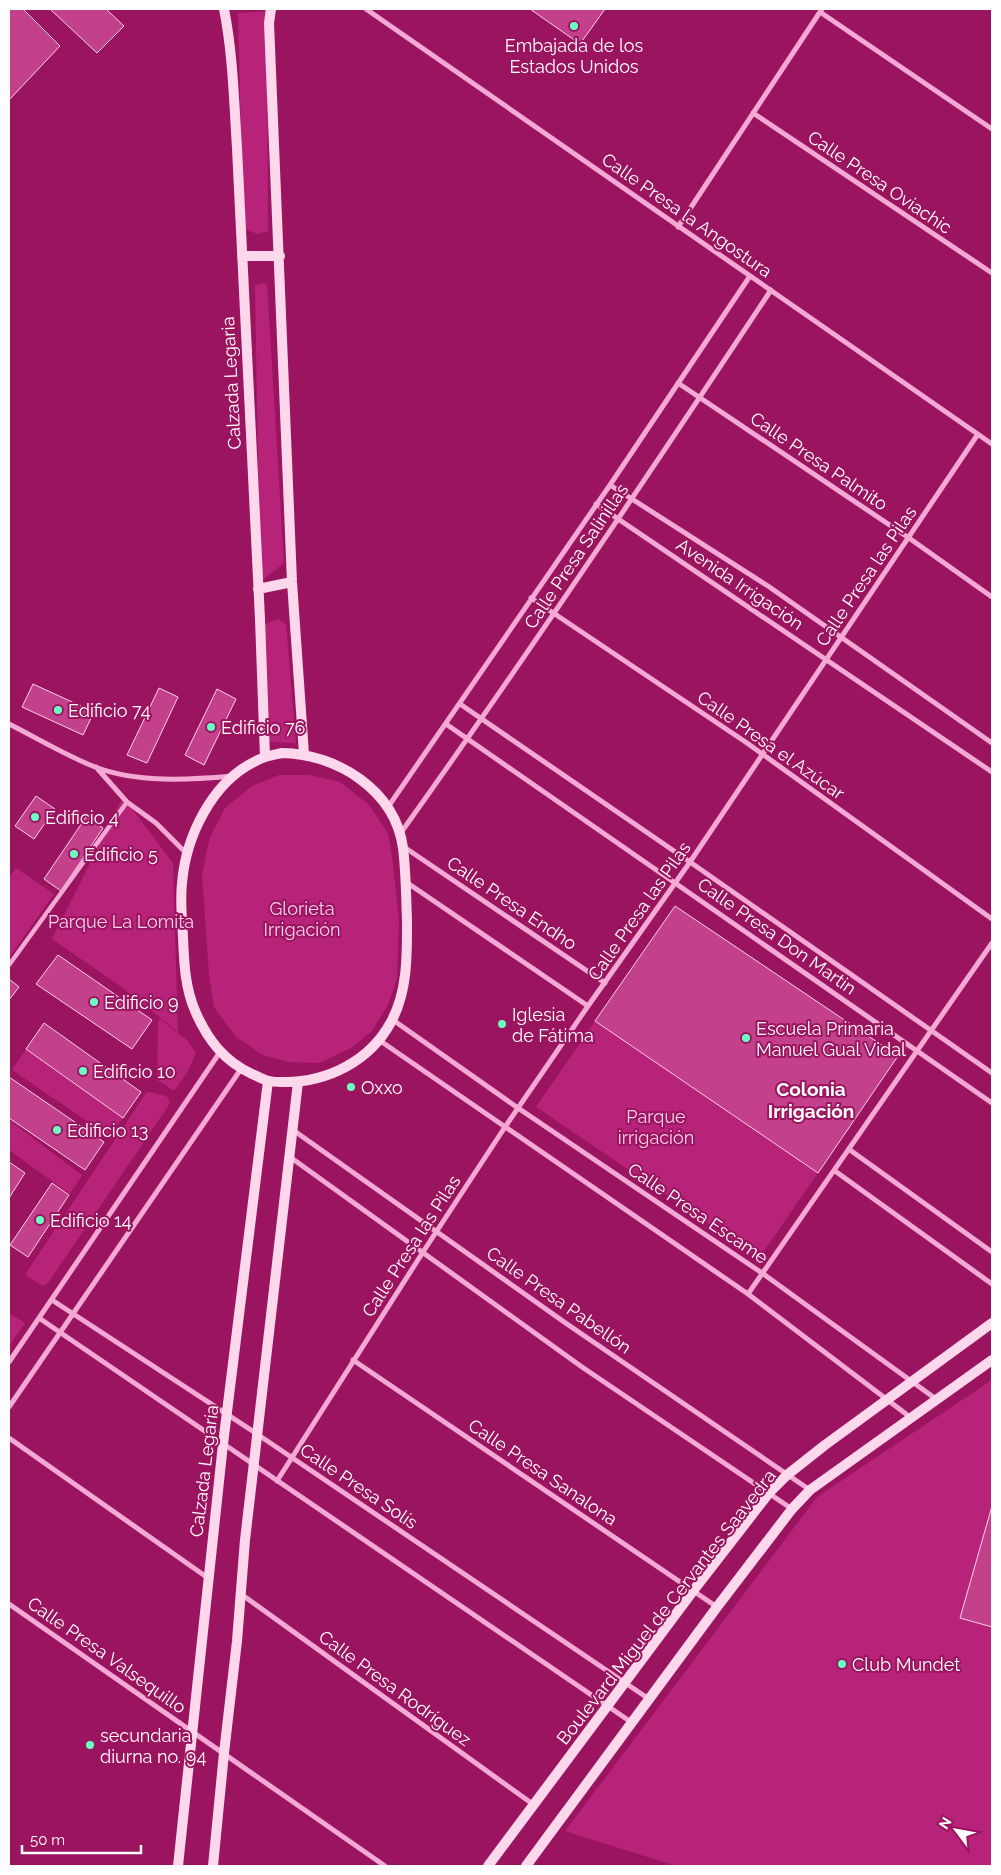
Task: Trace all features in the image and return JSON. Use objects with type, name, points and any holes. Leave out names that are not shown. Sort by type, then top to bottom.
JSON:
[{"type":"main road","name":"Calzada Legaria","points":[[224,9],[232,79],[242,256],[265,757]]},
{"type":"main road","points":[[271,9],[269,23],[275,187],[280,256],[292,582],[304,754]]},
{"type":"main road","points":[[242,256],[280,256]]},
{"type":"main road","points":[[258,588],[292,582]]},
{"type":"main road","points":[[282,753],[304,754],[334,763],[350,772],[372,789],[388,807],[395,821],[403,846],[406,967],[402,989],[392,1020],[379,1040],[358,1060],[329,1075],[298,1082],[268,1081],[241,1069],[220,1052],[210,1040],[189,996],[181,910],[182,881],[191,843],[202,815],[232,776],[265,757],[282,753]]},
{"type":"main road","name":"Calzada Legaria","points":[[178,1866],[223,1444],[268,1081]]},
{"type":"main road","points":[[213,1866],[253,1465],[298,1082]]},
{"type":"main road","name":"Boulevard Miguel de Cervantes Saavedra","points":[[488,1866],[769,1493],[787,1475],[992,1323]]},
{"type":"main road","points":[[526,1866],[717,1607],[792,1509],[810,1490],[992,1360]]},
{"type":"street","name":"Calle Presa la Angostura","points":[[366,9],[992,444]]},
{"type":"street","points":[[678,227],[821,10],[992,129]]},
{"type":"street","name":"Calle Presa Oviachic","points":[[753,113],[992,273]]},
{"type":"street","name":"Calle Presa Salinillas","points":[[388,807],[610,485],[750,276]]},
{"type":"street","name":"Calle Presa Salinillas","points":[[399,835],[481,720],[631,500],[770,290]]},
{"type":"street","name":"Calle Presa Palmito","points":[[678,383],[909,538],[992,597]]},
{"type":"street","name":"Calle Presa las Pilas","points":[[276,1481],[518,1108],[676,883],[978,434]]},
{"type":"street","name":"Avenida Irrigación","points":[[610,485],[768,586],[992,743]]},
{"type":"street","name":"Avenida Irrigación","points":[[596,504],[992,772]]},
{"type":"street","name":"Calle Presa el Azúcar","points":[[531,598],[764,754],[992,918]]},
{"type":"street","name":"Calle Presa Don Martin","points":[[460,704],[992,1073]]},
{"type":"street","points":[[9,724],[96,767],[128,775],[167,779],[200,779],[232,776]]},
{"type":"street","name":"Calle Presa Don Martin","points":[[446,724],[992,1103]]},
{"type":"street","points":[[96,767],[127,802],[156,823],[188,855]]},
{"type":"street","points":[[9,966],[127,802]]},
{"type":"street","name":"Calle Presa Endho","points":[[403,846],[605,982]]},
{"type":"street","points":[[405,881],[588,1006]]},
{"type":"street","points":[[748,1294],[850,1150],[992,943]]},
{"type":"street","name":"Calle Presa Escame","points":[[392,1020],[518,1108],[762,1273],[937,1399]]},
{"type":"street","points":[[379,1040],[748,1294],[910,1417]]},
{"type":"street","points":[[9,1362],[220,1052]]},
{"type":"street","points":[[9,1407],[241,1069]]},
{"type":"street","name":"Calle Presa Pabellón","points":[[293,1130],[567,1324],[810,1490]]},
{"type":"street","points":[[850,1150],[992,1252]]},
{"type":"street","points":[[290,1157],[582,1367],[792,1509]]},
{"type":"street","points":[[835,1171],[992,1284]]},
{"type":"street","name":"Calle Presa Solís","points":[[52,1300],[257,1434],[649,1699]]},
{"type":"street","points":[[39,1318],[632,1722]]},
{"type":"street","name":"Calle Presa Sanalona","points":[[353,1360],[717,1607]]},
{"type":"street","points":[[9,1438],[208,1578]]},
{"type":"street","name":"Calle Presa Rodríguez","points":[[240,1594],[534,1805]]},
{"type":"street","name":"Calle Presa Valsequillo","points":[[9,1604],[385,1866]]},
{"type":"green space","points":[[267,11],[268,231],[258,234],[243,229],[238,13]]},
{"type":"green space","points":[[267,283],[284,563],[260,582],[255,285]]},
{"type":"green space","points":[[278,619],[286,624],[296,743],[268,742],[263,625]]},
{"type":"green space","name":"Glorieta Irrigación","points":[[279,775],[309,775],[340,782],[369,805],[388,833],[392,856],[399,920],[397,978],[388,1005],[372,1031],[351,1048],[319,1063],[288,1062],[263,1055],[236,1037],[214,1007],[209,975],[202,874],[210,837],[225,808],[252,786]]},
{"type":"green space","name":"Parque La Lomita","points":[[123,797],[173,863],[178,1032],[123,988],[52,939]]},
{"type":"green space","points":[[16,868],[54,894],[9,958],[9,878]]},
{"type":"green space","points":[[160,1019],[187,1040],[196,1053],[188,1071],[174,1091],[157,1080],[158,1023]]},
{"type":"green space","name":"Parque irrigación","points":[[595,1021],[818,1173],[759,1258],[536,1107]]},
{"type":"green space","points":[[26,1049],[123,1118],[109,1136],[12,1070]]},
{"type":"green space","points":[[150,1092],[166,1096],[169,1099],[169,1105],[48,1283],[43,1286],[27,1276],[26,1273],[146,1093]]},
{"type":"green space","points":[[9,1120],[82,1175],[70,1194],[9,1150]]},
{"type":"green space","points":[[9,1313],[25,1323],[9,1346]]},
{"type":"green space","name":"Club Mundet","points":[[992,1380],[992,1866],[676,1866],[565,1831],[817,1497]]},
{"type":"building","points":[[9,9],[23,9],[60,46],[9,100]]},
{"type":"building","points":[[50,9],[106,9],[124,26],[97,53]]},
{"type":"building","name":"Embajada de los Estados Unidos","points":[[530,9],[605,9],[580,44]]},
{"type":"building","name":"Edificio 74","points":[[33,684],[94,712],[83,735],[22,707]]},
{"type":"building","points":[[159,688],[178,697],[147,763],[127,755]]},
{"type":"building","name":"Edificio 76","points":[[217,689],[236,699],[204,765],[185,755]]},
{"type":"building","name":"Edificio 4","points":[[36,796],[55,809],[34,839],[15,826]]},
{"type":"building","name":"Edificio 5","points":[[86,817],[103,828],[61,891],[44,879]]},
{"type":"building","name":"Escuela Primaria Manuel Gual Vidal","points":[[675,906],[898,1056],[818,1173],[595,1021]]},
{"type":"building","name":"Edificio 9","points":[[58,955],[152,1020],[132,1049],[36,984]]},
{"type":"building","points":[[9,979],[19,987],[9,1000]]},
{"type":"building","name":"Edificio 10","points":[[44,1023],[141,1092],[123,1118],[26,1049]]},
{"type":"building","name":"Edificio 13","points":[[9,1077],[104,1142],[85,1170],[9,1118]]},
{"type":"building","points":[[9,1162],[25,1173],[9,1198]]},
{"type":"building","name":"Edificio 14","points":[[52,1183],[69,1195],[28,1257],[10,1245]]},
{"type":"building","points":[[992,1506],[992,1627],[960,1618]]},
{"type":"place","name":"Embajada de los Estados Unidos","points":[[574,26]]},
{"type":"place","name":"Edificio 74","points":[[58,710]]},
{"type":"place","name":"Edificio 76","points":[[211,727]]},
{"type":"place","name":"Edificio 4","points":[[35,817]]},
{"type":"place","name":"Edificio 5","points":[[74,854]]},
{"type":"place","name":"Edificio 9","points":[[94,1002]]},
{"type":"place","name":"Iglesia de Fátima","points":[[502,1024]]},
{"type":"place","name":"Escuela Primaria Manuel Gual Vidal","points":[[746,1038]]},
{"type":"place","name":"Edificio 10","points":[[83,1071]]},
{"type":"place","name":"Oxxo","points":[[351,1087]]},
{"type":"place","name":"Edificio 13","points":[[57,1130]]},
{"type":"place","name":"Edificio 14","points":[[40,1220]]},
{"type":"place","name":"Club Mundet","points":[[842,1664]]},
{"type":"place","name":"secundaria diurna no. 94","points":[[90,1745]]},
{"type":"district","name":"Colonia Irrigación","points":[[811,1100]]}]
